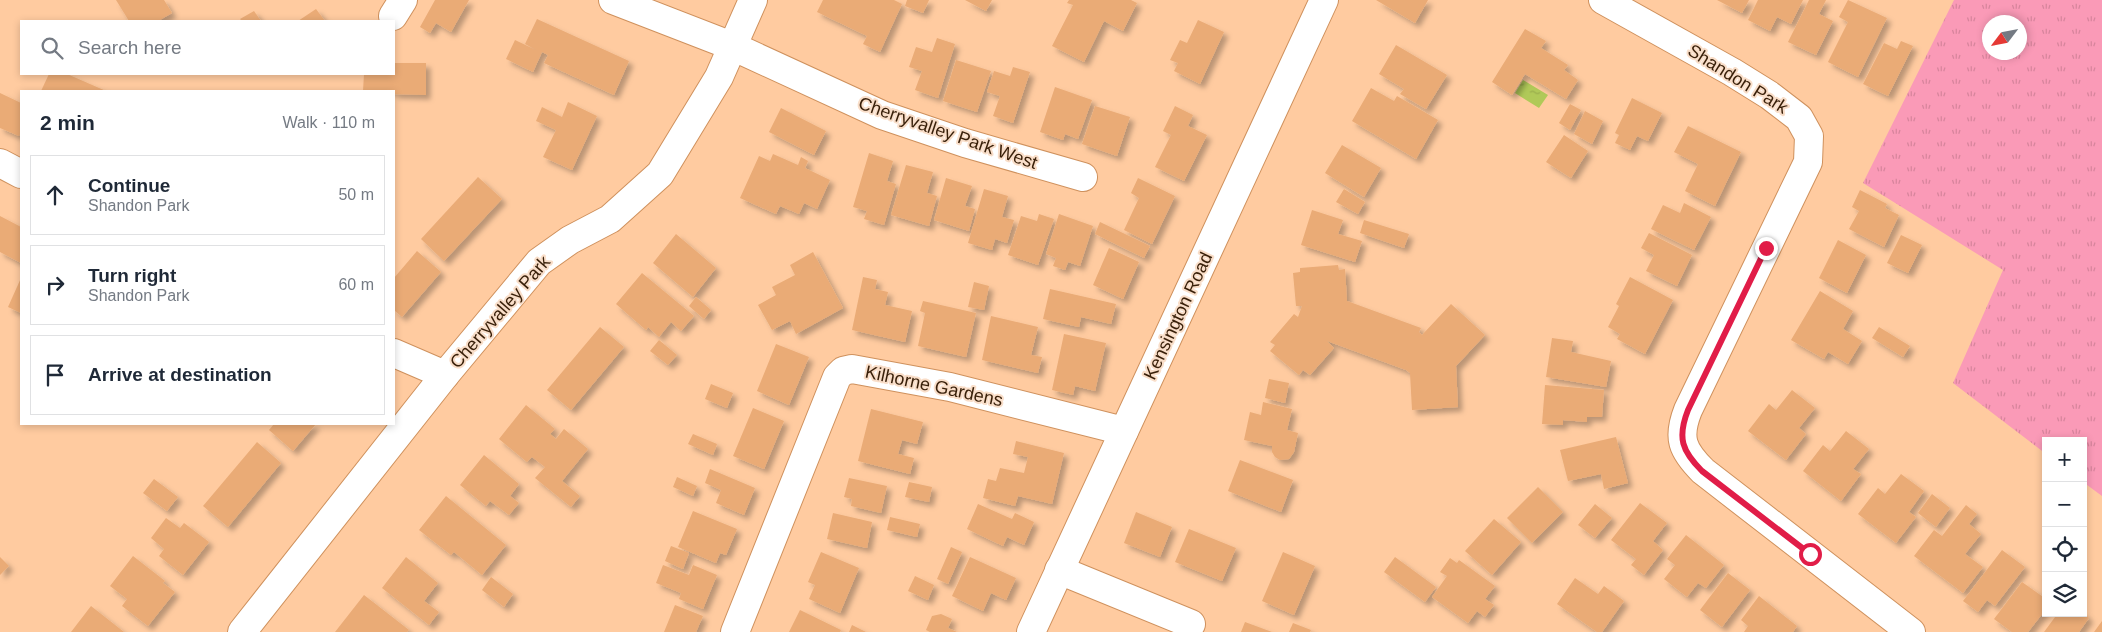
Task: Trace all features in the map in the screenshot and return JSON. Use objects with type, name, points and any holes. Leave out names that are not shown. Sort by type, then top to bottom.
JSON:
[{"type":"street","name":"Cherryvalley Park West","points":[[613,0],[732,46],[882,115],[965,143],[1083,177]]},
{"type":"street","name":"Cherryvalley Park","points":[[242,632],[445,374],[540,262],[570,240],[610,219],[660,174],[719,77],[753,0]]},
{"type":"street","name":"Kensington Road","points":[[1031,632],[1324,0]]},
{"type":"street","name":"Shandon Park","points":[[1603,0],[1732,72],[1769,95],[1798,118],[1809,136],[1808,162],[1688,410],[1682,425],[1682,442],[1689,457],[1702,471],[1911,632]]},
{"type":"street","points":[[0,163],[20,173]]},
{"type":"street","points":[[395,353],[445,374]]},
{"type":"street","name":"Kilhorne Gardens","points":[[735,632],[837,377],[843,371],[852,369],[950,387],[1124,431]]},
{"type":"street","points":[[1059,570],[1191,624]]},
{"type":"green space","points":[[1954,0],[2102,0],[2102,496],[2087,485],[2087,437],[2042,437],[2042,451],[1953,383],[2003,270],[1863,183]]},
{"type":"water","points":[[1523,80],[1548,95],[1539,108],[1515,93]]},
{"type":"building","points":[[116,0],[164,0],[172,13],[160,20],[128,20]]},
{"type":"building","points":[[435,0],[469,0],[451,32],[436,23],[430,33],[420,27]]},
{"type":"building","points":[[823,0],[894,0],[902,4],[880,52],[863,44],[867,36],[817,12]]},
{"type":"building","points":[[907,0],[929,0],[923,13],[905,6]]},
{"type":"building","points":[[965,0],[992,0],[986,11]]},
{"type":"building","points":[[1069,0],[1131,0],[1137,3],[1123,31],[1104,21],[1084,62],[1052,46],[1073,5],[1067,3]]},
{"type":"building","points":[[1376,0],[1428,0],[1415,23]]},
{"type":"building","points":[[1717,0],[1749,0],[1742,13]]},
{"type":"building","points":[[1758,0],[1803,0],[1791,24],[1777,17],[1770,31],[1748,20]]},
{"type":"building","points":[[1809,0],[1826,0],[1819,14],[1833,21],[1816,55],[1788,42]]},
{"type":"building","points":[[1848,0],[1887,18],[1858,77],[1828,62],[1848,22],[1839,17]]},
{"type":"building","points":[[316,9],[324,20],[300,20]]},
{"type":"building","points":[[254,11],[260,20],[241,20]]},
{"type":"building","points":[[537,19],[629,61],[614,95],[544,63],[548,55],[542,52],[533,72],[506,59],[515,40],[538,51],[525,44]]},
{"type":"building","points":[[1198,20],[1224,32],[1200,84],[1174,71],[1178,63],[1170,60],[1180,40],[1187,43]]},
{"type":"building","points":[[1525,29],[1546,41],[1541,48],[1568,65],[1564,70],[1578,80],[1566,99],[1525,74],[1512,95],[1492,82]]},
{"type":"building","points":[[937,38],[955,44],[938,98],[915,90],[922,71],[909,67],[916,47],[932,52]]},
{"type":"building","points":[[1901,41],[1913,46],[1888,96],[1863,84],[1884,43],[1897,49]]},
{"type":"building","points":[[1396,45],[1447,75],[1426,109],[1400,94],[1404,89],[1379,74]]},
{"type":"building","points":[[956,60],[991,71],[977,112],[943,101]]},
{"type":"building","points":[[395,63],[426,63],[426,95],[395,94],[395,90],[363,90],[364,75],[395,75]]},
{"type":"building","points":[[1013,67],[1030,72],[1013,123],[993,116],[1000,96],[987,92],[994,71],[1010,76]]},
{"type":"building","points":[[49,75],[69,75],[104,90],[41,90]]},
{"type":"building","points":[[1055,87],[1092,100],[1078,139],[1065,134],[1063,140],[1040,132]]},
{"type":"building","points":[[1371,88],[1394,101],[1397,96],[1438,120],[1416,159],[1352,121]]},
{"type":"building","points":[[0,93],[20,103],[19,136],[0,128]]},
{"type":"building","points":[[1632,98],[1662,113],[1648,141],[1637,136],[1630,150],[1615,143],[1619,135],[1615,133]]},
{"type":"building","points":[[568,102],[597,116],[572,170],[543,157],[556,130],[536,121],[542,107],[562,117]]},
{"type":"building","points":[[1570,104],[1581,110],[1570,130],[1559,123]]},
{"type":"building","points":[[1095,106],[1130,117],[1117,156],[1082,144]]},
{"type":"building","points":[[1175,106],[1193,115],[1188,126],[1207,135],[1184,181],[1155,167],[1171,135],[1163,131]]},
{"type":"building","points":[[781,108],[826,131],[814,155],[769,132]]},
{"type":"building","points":[[1585,111],[1603,121],[1592,144],[1574,134]]},
{"type":"building","points":[[1688,126],[1741,152],[1715,206],[1685,191],[1698,164],[1674,152]]},
{"type":"building","points":[[1564,135],[1588,151],[1571,178],[1546,162]]},
{"type":"building","points":[[1342,145],[1381,168],[1364,197],[1325,173]]},
{"type":"building","points":[[869,153],[893,161],[887,181],[896,184],[884,225],[864,219],[867,211],[853,207]]},
{"type":"building","points":[[773,154],[798,165],[801,157],[808,161],[805,168],[830,180],[817,209],[804,203],[799,214],[780,206],[776,214],[740,198],[759,156],[770,161]]},
{"type":"building","points":[[906,165],[933,172],[927,193],[937,196],[929,226],[891,215]]},
{"type":"building","points":[[478,177],[502,199],[444,261],[421,239]]},
{"type":"building","points":[[946,178],[972,186],[965,206],[975,209],[969,231],[934,220]]},
{"type":"building","points":[[1138,178],[1175,196],[1152,244],[1124,230],[1139,198],[1131,193]]},
{"type":"building","points":[[984,189],[1008,196],[1002,217],[1014,220],[1007,243],[995,239],[992,250],[968,243]]},
{"type":"building","points":[[1344,189],[1365,202],[1358,214],[1336,202]]},
{"type":"building","points":[[1860,190],[1887,204],[1885,208],[1899,215],[1884,247],[1849,229],[1859,211],[1852,207]]},
{"type":"building","points":[[1684,203],[1711,217],[1694,250],[1651,229],[1663,205],[1680,213]]},
{"type":"building","points":[[1312,210],[1343,220],[1338,234],[1362,241],[1355,262],[1301,245]]},
{"type":"building","points":[[1039,214],[1054,219],[1038,265],[1008,255],[1021,216],[1037,221]]},
{"type":"building","points":[[1059,214],[1093,226],[1080,266],[1068,262],[1065,270],[1053,266],[1056,258],[1046,254]]},
{"type":"building","points":[[0,216],[20,226],[20,262],[0,252]]},
{"type":"building","points":[[1364,220],[1409,234],[1404,248],[1360,233]]},
{"type":"building","points":[[1100,222],[1150,246],[1144,258],[1095,234]]},
{"type":"building","points":[[1649,233],[1692,255],[1677,286],[1646,271],[1654,255],[1641,248]]},
{"type":"building","points":[[676,234],[716,268],[693,297],[653,263]]},
{"type":"building","points":[[1901,235],[1922,245],[1908,273],[1887,263]]},
{"type":"building","points":[[1838,240],[1866,255],[1847,293],[1819,278]]},
{"type":"building","points":[[1109,248],[1139,262],[1123,299],[1093,285]]},
{"type":"building","points":[[417,251],[441,272],[402,317],[395,311],[395,277]]},
{"type":"building","points":[[813,252],[843,308],[796,334],[790,321],[772,330],[758,305],[776,295],[772,287],[795,275],[790,265]]},
{"type":"building","points":[[1338,265],[1339,270],[1345,269],[1347,301],[1421,328],[1419,332],[1422,335],[1451,304],[1485,335],[1456,366],[1458,407],[1412,410],[1410,373],[1327,341],[1334,348],[1310,375],[1303,370],[1299,375],[1270,351],[1275,345],[1270,342],[1294,314],[1298,317],[1302,306],[1296,306],[1293,273],[1300,272],[1300,268]]},
{"type":"building","points":[[642,273],[694,316],[681,331],[671,322],[659,337],[648,327],[646,330],[616,304]]},
{"type":"building","points":[[863,277],[877,280],[875,289],[888,292],[885,305],[912,311],[905,342],[852,330]]},
{"type":"building","points":[[1630,277],[1673,300],[1645,354],[1617,339],[1620,334],[1608,327],[1619,306],[1616,304]]},
{"type":"building","points":[[20,280],[20,313],[8,307]]},
{"type":"building","points":[[974,282],[989,286],[984,310],[968,307]]},
{"type":"building","points":[[1050,289],[1116,304],[1111,324],[1081,317],[1079,327],[1043,319]]},
{"type":"building","points":[[1820,291],[1853,311],[1843,329],[1862,341],[1848,364],[1828,352],[1824,359],[1791,340]]},
{"type":"building","points":[[696,297],[711,310],[704,319],[689,306]]},
{"type":"building","points":[[923,301],[976,313],[966,357],[918,346],[925,313],[920,311]]},
{"type":"building","points":[[991,316],[1038,327],[1031,355],[1042,357],[1038,373],[982,360]]},
{"type":"building","points":[[600,327],[624,347],[571,410],[547,390]]},
{"type":"building","points":[[1879,327],[1910,346],[1903,357],[1872,338]]},
{"type":"building","points":[[1064,334],[1106,343],[1095,391],[1075,386],[1073,395],[1052,390]]},
{"type":"building","points":[[1552,338],[1573,341],[1571,352],[1611,361],[1606,387],[1546,377]]},
{"type":"building","points":[[659,340],[677,355],[668,365],[650,351]]},
{"type":"building","points":[[776,344],[809,357],[789,405],[757,391]]},
{"type":"building","points":[[1269,379],[1289,383],[1285,403],[1265,398]]},
{"type":"building","points":[[711,384],[733,393],[727,408],[705,399]]},
{"type":"building","points":[[1545,385],[1604,390],[1602,417],[1587,417],[1587,422],[1563,420],[1563,425],[1542,424]]},
{"type":"building","points":[[1792,390],[1815,408],[1799,428],[1806,434],[1786,460],[1748,431],[1769,404],[1776,410]]},
{"type":"building","points":[[1263,402],[1292,409],[1287,430],[1298,433],[1294,452],[1289,459],[1280,460],[1275,457],[1272,452],[1272,446],[1244,440],[1250,412],[1261,415]]},
{"type":"building","points":[[526,405],[555,429],[550,434],[556,439],[564,429],[588,449],[562,481],[580,496],[571,507],[535,478],[545,467],[532,457],[527,462],[499,439]]},
{"type":"building","points":[[753,408],[784,421],[764,469],[733,456]]},
{"type":"building","points":[[871,409],[923,422],[917,444],[902,440],[898,454],[914,458],[910,474],[858,461]]},
{"type":"building","points":[[273,425],[315,425],[293,451],[269,430]]},
{"type":"building","points":[[1846,431],[1869,449],[1853,469],[1861,474],[1841,501],[1803,471],[1823,445],[1830,451]]},
{"type":"building","points":[[693,434],[717,444],[713,455],[688,444]]},
{"type":"building","points":[[1616,437],[1628,483],[1604,489],[1601,474],[1568,481],[1560,450]]},
{"type":"building","points":[[1016,441],[1064,453],[1052,504],[1018,496],[1015,506],[983,498],[988,479],[996,481],[1000,468],[1024,473],[1028,457],[1013,454]]},
{"type":"building","points":[[257,442],[281,463],[228,527],[203,506]]},
{"type":"building","points":[[484,455],[519,484],[510,496],[519,503],[509,515],[490,501],[486,506],[460,485]]},
{"type":"building","points":[[1240,460],[1293,480],[1281,512],[1228,491]]},
{"type":"building","points":[[710,469],[755,488],[744,515],[716,503],[721,490],[705,483]]},
{"type":"building","points":[[1901,474],[1924,491],[1909,512],[1916,517],[1896,543],[1858,514],[1878,488],[1885,494]]},
{"type":"building","points":[[677,477],[697,486],[693,496],[673,487]]},
{"type":"building","points":[[849,478],[887,486],[881,513],[851,506],[852,499],[844,497]]},
{"type":"building","points":[[154,479],[178,497],[167,511],[143,493]]},
{"type":"building","points":[[909,482],[932,487],[929,502],[905,497]]},
{"type":"building","points":[[1538,487],[1563,512],[1532,543],[1507,518]]},
{"type":"building","points":[[1932,494],[1950,508],[1936,527],[1918,513]]},
{"type":"building","points":[[446,496],[506,545],[482,575],[454,552],[451,555],[419,530]]},
{"type":"building","points":[[1640,503],[1667,523],[1653,541],[1663,550],[1644,575],[1631,565],[1636,559],[1611,540]]},
{"type":"building","points":[[978,504],[1012,519],[1015,513],[1034,522],[1024,545],[1007,537],[1003,546],[967,529]]},
{"type":"building","points":[[1595,504],[1612,518],[1595,538],[1578,525]]},
{"type":"building","points":[[1966,505],[1977,514],[1969,524],[1981,534],[1965,554],[1983,567],[1963,593],[1914,556],[1934,530],[1942,536]]},
{"type":"building","points":[[693,511],[737,529],[726,555],[720,553],[716,563],[678,547]]},
{"type":"building","points":[[1136,512],[1172,527],[1160,557],[1124,543]]},
{"type":"building","points":[[833,513],[872,522],[867,548],[827,539]]},
{"type":"building","points":[[890,517],[920,524],[917,537],[887,530]]},
{"type":"building","points":[[166,518],[180,528],[184,523],[209,542],[183,575],[159,556],[164,549],[151,538]]},
{"type":"building","points":[[1494,519],[1521,542],[1492,575],[1465,551]]},
{"type":"building","points":[[1189,529],[1236,548],[1222,581],[1175,562]]},
{"type":"building","points":[[1686,535],[1724,565],[1706,588],[1698,583],[1687,597],[1664,579],[1675,565],[1667,559]]},
{"type":"building","points":[[671,546],[689,553],[683,569],[665,561]]},
{"type":"building","points":[[951,547],[962,552],[948,584],[937,579]]},
{"type":"building","points":[[2002,550],[2025,567],[1995,606],[1987,600],[1978,612],[1963,601]]},
{"type":"building","points":[[821,552],[859,568],[840,613],[809,599],[815,585],[808,582]]},
{"type":"building","points":[[1283,552],[1315,566],[1294,615],[1262,601]]},
{"type":"building","points":[[133,556],[165,581],[163,583],[175,592],[148,626],[122,606],[127,599],[110,586]]},
{"type":"building","points":[[0,557],[9,566],[0,575]]},
{"type":"building","points":[[406,557],[438,583],[424,601],[439,612],[429,625],[382,588]]},
{"type":"building","points":[[970,557],[1016,578],[1006,600],[991,593],[983,611],[952,596]]},
{"type":"building","points":[[1395,557],[1436,587],[1425,602],[1384,572]]},
{"type":"building","points":[[1450,558],[1457,563],[1459,560],[1495,586],[1485,599],[1494,605],[1485,617],[1477,611],[1468,623],[1432,597],[1447,576],[1440,572]]},
{"type":"building","points":[[663,565],[689,575],[693,565],[717,575],[703,609],[679,599],[681,593],[656,583]]},
{"type":"building","points":[[1728,573],[1750,590],[1722,627],[1700,610]]},
{"type":"building","points":[[915,576],[934,585],[928,600],[908,591]]},
{"type":"building","points":[[491,577],[513,594],[504,607],[482,590]]},
{"type":"building","points":[[1575,578],[1598,594],[1604,586],[1624,601],[1602,632],[1597,632],[1557,604]]},
{"type":"building","points":[[2022,582],[2042,596],[2042,614],[2028,632],[2012,632],[1994,619]]},
{"type":"building","points":[[364,595],[409,630],[407,632],[335,632]]},
{"type":"building","points":[[1759,596],[1797,626],[1793,632],[1744,632],[1748,626],[1741,620]]},
{"type":"building","points":[[675,605],[703,616],[696,632],[664,632]]},
{"type":"building","points":[[91,606],[124,632],[71,632]]},
{"type":"building","points":[[800,610],[841,630],[840,632],[789,632]]},
{"type":"building","points":[[941,614],[952,619],[948,628],[957,632],[930,632],[926,630],[932,616]]},
{"type":"building","points":[[2087,616],[2089,618],[2079,632],[2044,632],[2055,617]]},
{"type":"building","points":[[2102,621],[2102,632],[2094,632]]},
{"type":"building","points":[[1245,622],[1272,632],[1241,632]]},
{"type":"building","points":[[1293,623],[1311,630],[1310,632],[1289,632]]},
{"type":"building","points":[[852,625],[866,632],[849,632]]},
{"type":"route","points":[[1766,248],[1688,410],[1682,425],[1682,442],[1689,457],[1702,471],[1810,554]]}]
